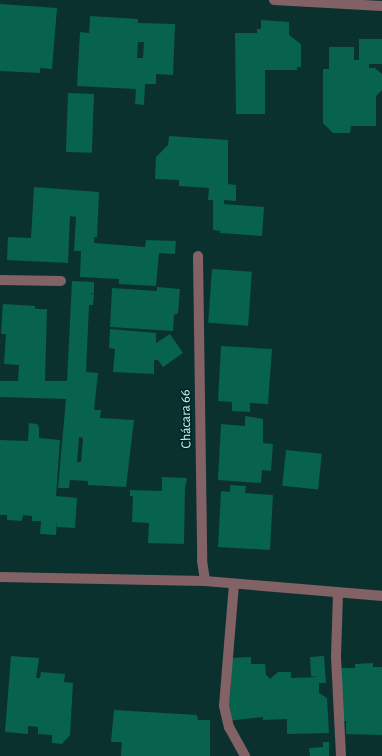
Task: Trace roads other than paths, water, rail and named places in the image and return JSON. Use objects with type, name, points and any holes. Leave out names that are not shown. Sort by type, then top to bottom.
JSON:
[{"type":"street","points":[[274,0],[382,6]]},
{"type":"street","name":"Chácara 66","points":[[198,256],[202,561],[205,581]]},
{"type":"street","points":[[0,280],[61,281]]},
{"type":"street","points":[[0,577],[205,581],[382,596]]},
{"type":"street","points":[[234,584],[224,706],[229,727],[245,756]]},
{"type":"street","points":[[338,593],[336,657],[341,756]]}]
